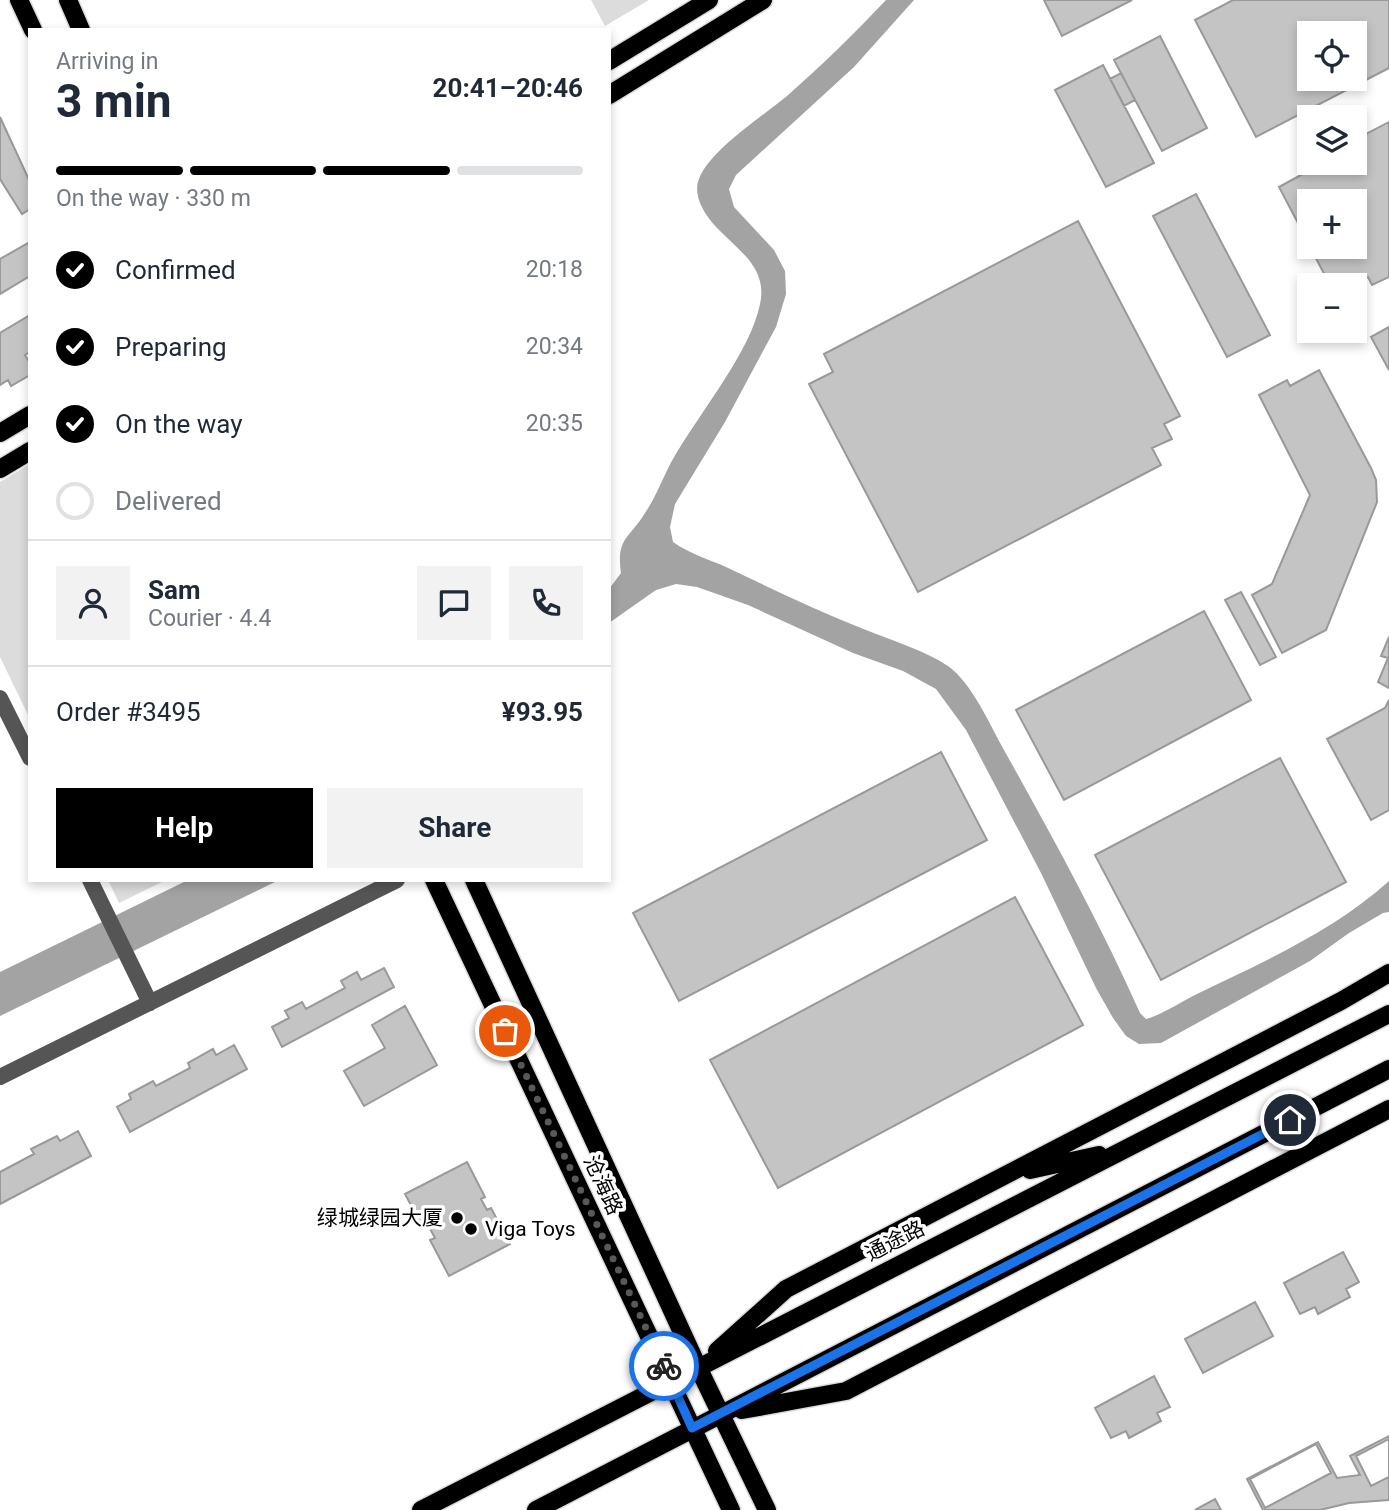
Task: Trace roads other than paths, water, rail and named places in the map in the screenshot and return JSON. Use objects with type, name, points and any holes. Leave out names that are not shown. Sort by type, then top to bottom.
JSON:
[{"type":"main road","points":[[19,0],[32,28]]},
{"type":"main road","points":[[68,0],[80,28]]},
{"type":"main road","points":[[611,60],[709,0]]},
{"type":"main road","points":[[611,94],[763,0]]},
{"type":"main road","points":[[0,433],[28,416]]},
{"type":"main road","points":[[0,469],[28,452]]},
{"type":"main road","name":"沧海路","points":[[435,882],[731,1510]]},
{"type":"main road","name":"沧海路","points":[[475,882],[698,1367],[767,1510]]},
{"type":"main road","points":[[698,1367],[786,1289],[1341,1001],[1389,973]]},
{"type":"main road","name":"通途路","points":[[421,1510],[1389,1014]]},
{"type":"main road","points":[[536,1510],[1389,1069]]},
{"type":"main road","points":[[721,1414],[846,1391],[1389,1109]]},
{"type":"main road","points":[[1006,1175],[1123,1150]]},
{"type":"street","points":[[0,698],[28,754]]},
{"type":"street","points":[[91,882],[150,1003]]},
{"type":"street","points":[[0,1077],[393,882]]},
{"type":"place","name":"绿城绿园大厦","points":[[457,1218]]},
{"type":"place","name":"Viga Toys","points":[[471,1229]]}]
